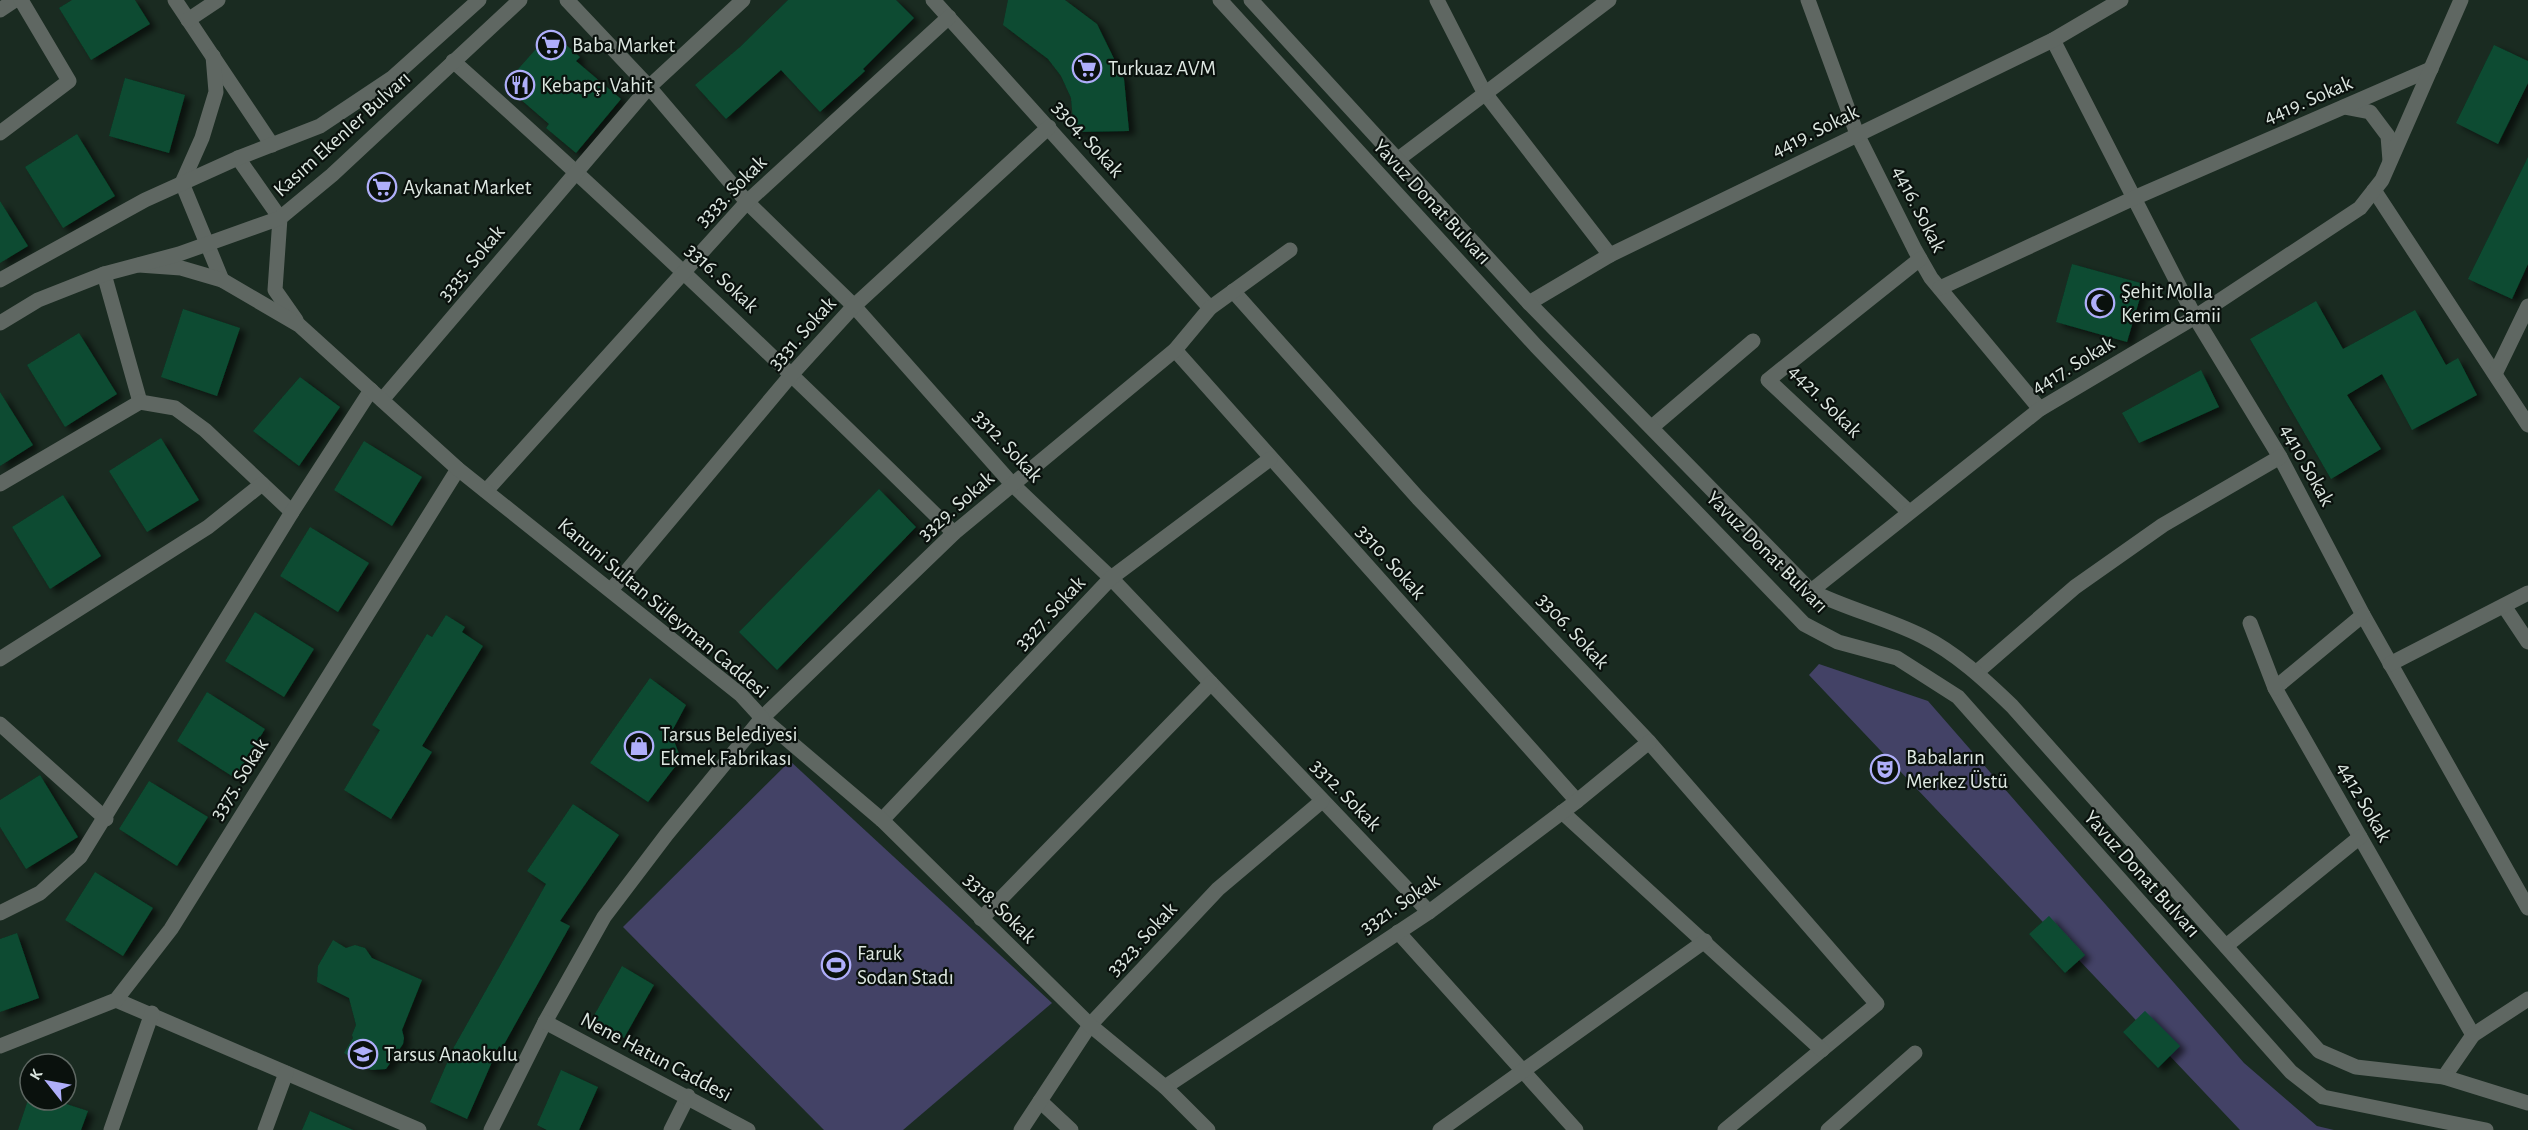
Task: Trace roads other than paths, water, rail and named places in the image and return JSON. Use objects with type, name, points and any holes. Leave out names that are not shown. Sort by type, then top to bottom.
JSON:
[{"type":"street","points":[[0,10],[15,0]]},
{"type":"street","points":[[0,133],[69,81],[21,0]]},
{"type":"street","points":[[175,0],[272,145]]},
{"type":"street","points":[[188,20],[218,0]]},
{"type":"street","name":"Kasım Ekenler Bulvarı","points":[[0,280],[96,226],[182,183],[320,126],[392,78],[479,0]]},
{"type":"street","name":"Kasım Ekenler Bulvarı","points":[[0,323],[38,300],[104,274],[206,245],[280,218],[332,175],[520,0]]},
{"type":"street","name":"3312. Sokak","points":[[567,0],[649,87],[747,202],[854,306],[1012,484],[1111,578],[1429,912]]},
{"type":"street","name":"3335. Sokak","points":[[0,913],[40,893],[80,857],[106,819],[292,512],[376,395],[577,171],[649,87],[743,0]]},
{"type":"street","name":"3304. Sokak","points":[[933,0],[1210,308]]},
{"type":"street","name":"Yavuz Donat Bulvarı","points":[[1220,0],[1536,346],[1804,624],[1839,642],[1897,658],[1958,697],[2291,1072],[2323,1098],[2486,1130]]},
{"type":"street","name":"Yavuz Donat Bulvarı","points":[[1251,0],[1530,303],[1812,591],[1838,604],[1922,636],[1977,672],[2012,706],[2319,1051],[2356,1067],[2444,1077],[2528,1103]]},
{"type":"street","points":[[1437,0],[1484,92],[1610,255]]},
{"type":"street","points":[[1397,160],[1484,92],[1609,0]]},
{"type":"street","name":"4416. Sokak","points":[[1808,0],[1857,134],[1920,259],[1940,288],[2040,409]]},
{"type":"street","name":"4419. Sokak","points":[[1530,303],[1610,255],[2054,40],[2121,0]]},
{"type":"street","name":"4417. Sokak","points":[[1812,591],[2040,409],[2195,317],[2360,208],[2374,190],[2390,162],[2462,0]]},
{"type":"street","name":"3333. Sokak","points":[[486,491],[747,202],[949,17]]},
{"type":"street","name":"4410 Sokak","points":[[2054,40],[2195,317],[2280,457],[2363,615],[2528,908]]},
{"type":"street","points":[[213,56],[216,92],[202,138],[182,183],[222,280]]},
{"type":"street","name":"3316. Sokak","points":[[453,61],[577,171],[792,374],[954,533]]},
{"type":"street","name":"4419. Sokak","points":[[1940,288],[2134,198],[2431,69]]},
{"type":"street","points":[[2344,107],[2370,112],[2388,136],[2390,162]]},
{"type":"street","name":"3331. Sokak","points":[[611,590],[792,374],[854,306],[1049,128]]},
{"type":"street","points":[[238,158],[280,218],[275,290],[299,325]]},
{"type":"street","points":[[2374,190],[2528,425]]},
{"type":"street","name":"3329. Sokak","points":[[762,718],[954,533],[1175,350],[1210,308],[1290,250]]},
{"type":"street","name":"4421. Sokak","points":[[1909,512],[1768,380],[1920,259]]},
{"type":"street","points":[[139,265],[181,268],[222,280],[299,325]]},
{"type":"street","points":[[104,274],[140,402]]},
{"type":"street","name":"3306. Sokak","points":[[1233,291],[1418,498],[1649,742],[1877,1004],[1822,1050]]},
{"type":"street","points":[[2495,374],[2528,306]]},
{"type":"street","name":"Kanuni Sultan Süleyman Caddesi","points":[[299,325],[458,469],[741,695],[762,718],[667,834],[604,917],[545,1022],[491,1130]]},
{"type":"street","points":[[1652,427],[1753,341]]},
{"type":"street","name":"3310. Sokak","points":[[1175,350],[1577,801]]},
{"type":"street","points":[[0,484],[140,402],[175,408],[205,430],[292,512]]},
{"type":"street","points":[[1977,672],[2075,587],[2163,525],[2280,457]]},
{"type":"street","name":"3327. Sokak","points":[[882,820],[1111,578],[1270,459]]},
{"type":"street","name":"3375. Sokak","points":[[116,1000],[171,929],[458,469]]},
{"type":"street","points":[[0,659],[208,527],[262,484]]},
{"type":"street","points":[[2391,664],[2528,593]]},
{"type":"street","points":[[2504,606],[2528,642]]},
{"type":"street","points":[[2275,687],[2363,615]]},
{"type":"street","name":"4412 Sokak","points":[[2250,623],[2275,687],[2473,1035]]},
{"type":"street","points":[[981,919],[1211,683]]},
{"type":"street","name":"3318. Sokak","points":[[762,718],[882,820],[1090,1025],[1165,1087],[1208,1130]]},
{"type":"street","points":[[0,724],[106,819]]},
{"type":"street","name":"3321. Sokak","points":[[1165,1087],[1429,912],[1577,801],[1649,742]]},
{"type":"street","name":"3323. Sokak","points":[[1021,1130],[1090,1025],[1218,889],[1322,801]]},
{"type":"street","points":[[1562,812],[1822,1050],[1725,1130]]},
{"type":"street","points":[[2226,946],[2360,837]]},
{"type":"street","points":[[1398,932],[1523,1068],[1576,1130]]},
{"type":"street","points":[[1440,1130],[1523,1068],[1705,941]]},
{"type":"street","points":[[2444,1077],[2473,1035],[2528,999]]},
{"type":"street","points":[[0,1046],[116,1000],[152,1013],[419,1130]]},
{"type":"street","points":[[111,1130],[152,1013]]},
{"type":"street","name":"Nene Hatun Caddesi","points":[[545,1022],[688,1096],[748,1130]]},
{"type":"street","points":[[1828,1130],[1915,1053]]},
{"type":"street","points":[[265,1130],[286,1072]]},
{"type":"street","points":[[671,1130],[688,1096]]},
{"type":"street","points":[[1040,1101],[1071,1130]]},
{"type":"place","name":"Baba Market","points":[[551,45]]},
{"type":"place","name":"Turkuaz AVM","points":[[1087,68]]},
{"type":"place","name":"Kebapçı Vahit","points":[[520,85]]},
{"type":"place","name":"Aykanat Market","points":[[382,187]]},
{"type":"place","name":"Şehit Molla Kerim Camii","points":[[2100,303]]},
{"type":"place","name":"Tarsus Belediyesi Ekmek Fabrikası","points":[[639,746]]},
{"type":"place","name":"Babaların Merkez Üstü","points":[[1885,769]]},
{"type":"place","name":"Faruk Sodan Stadı","points":[[836,965]]},
{"type":"place","name":"Tarsus Anaokulu","points":[[363,1054]]}]
